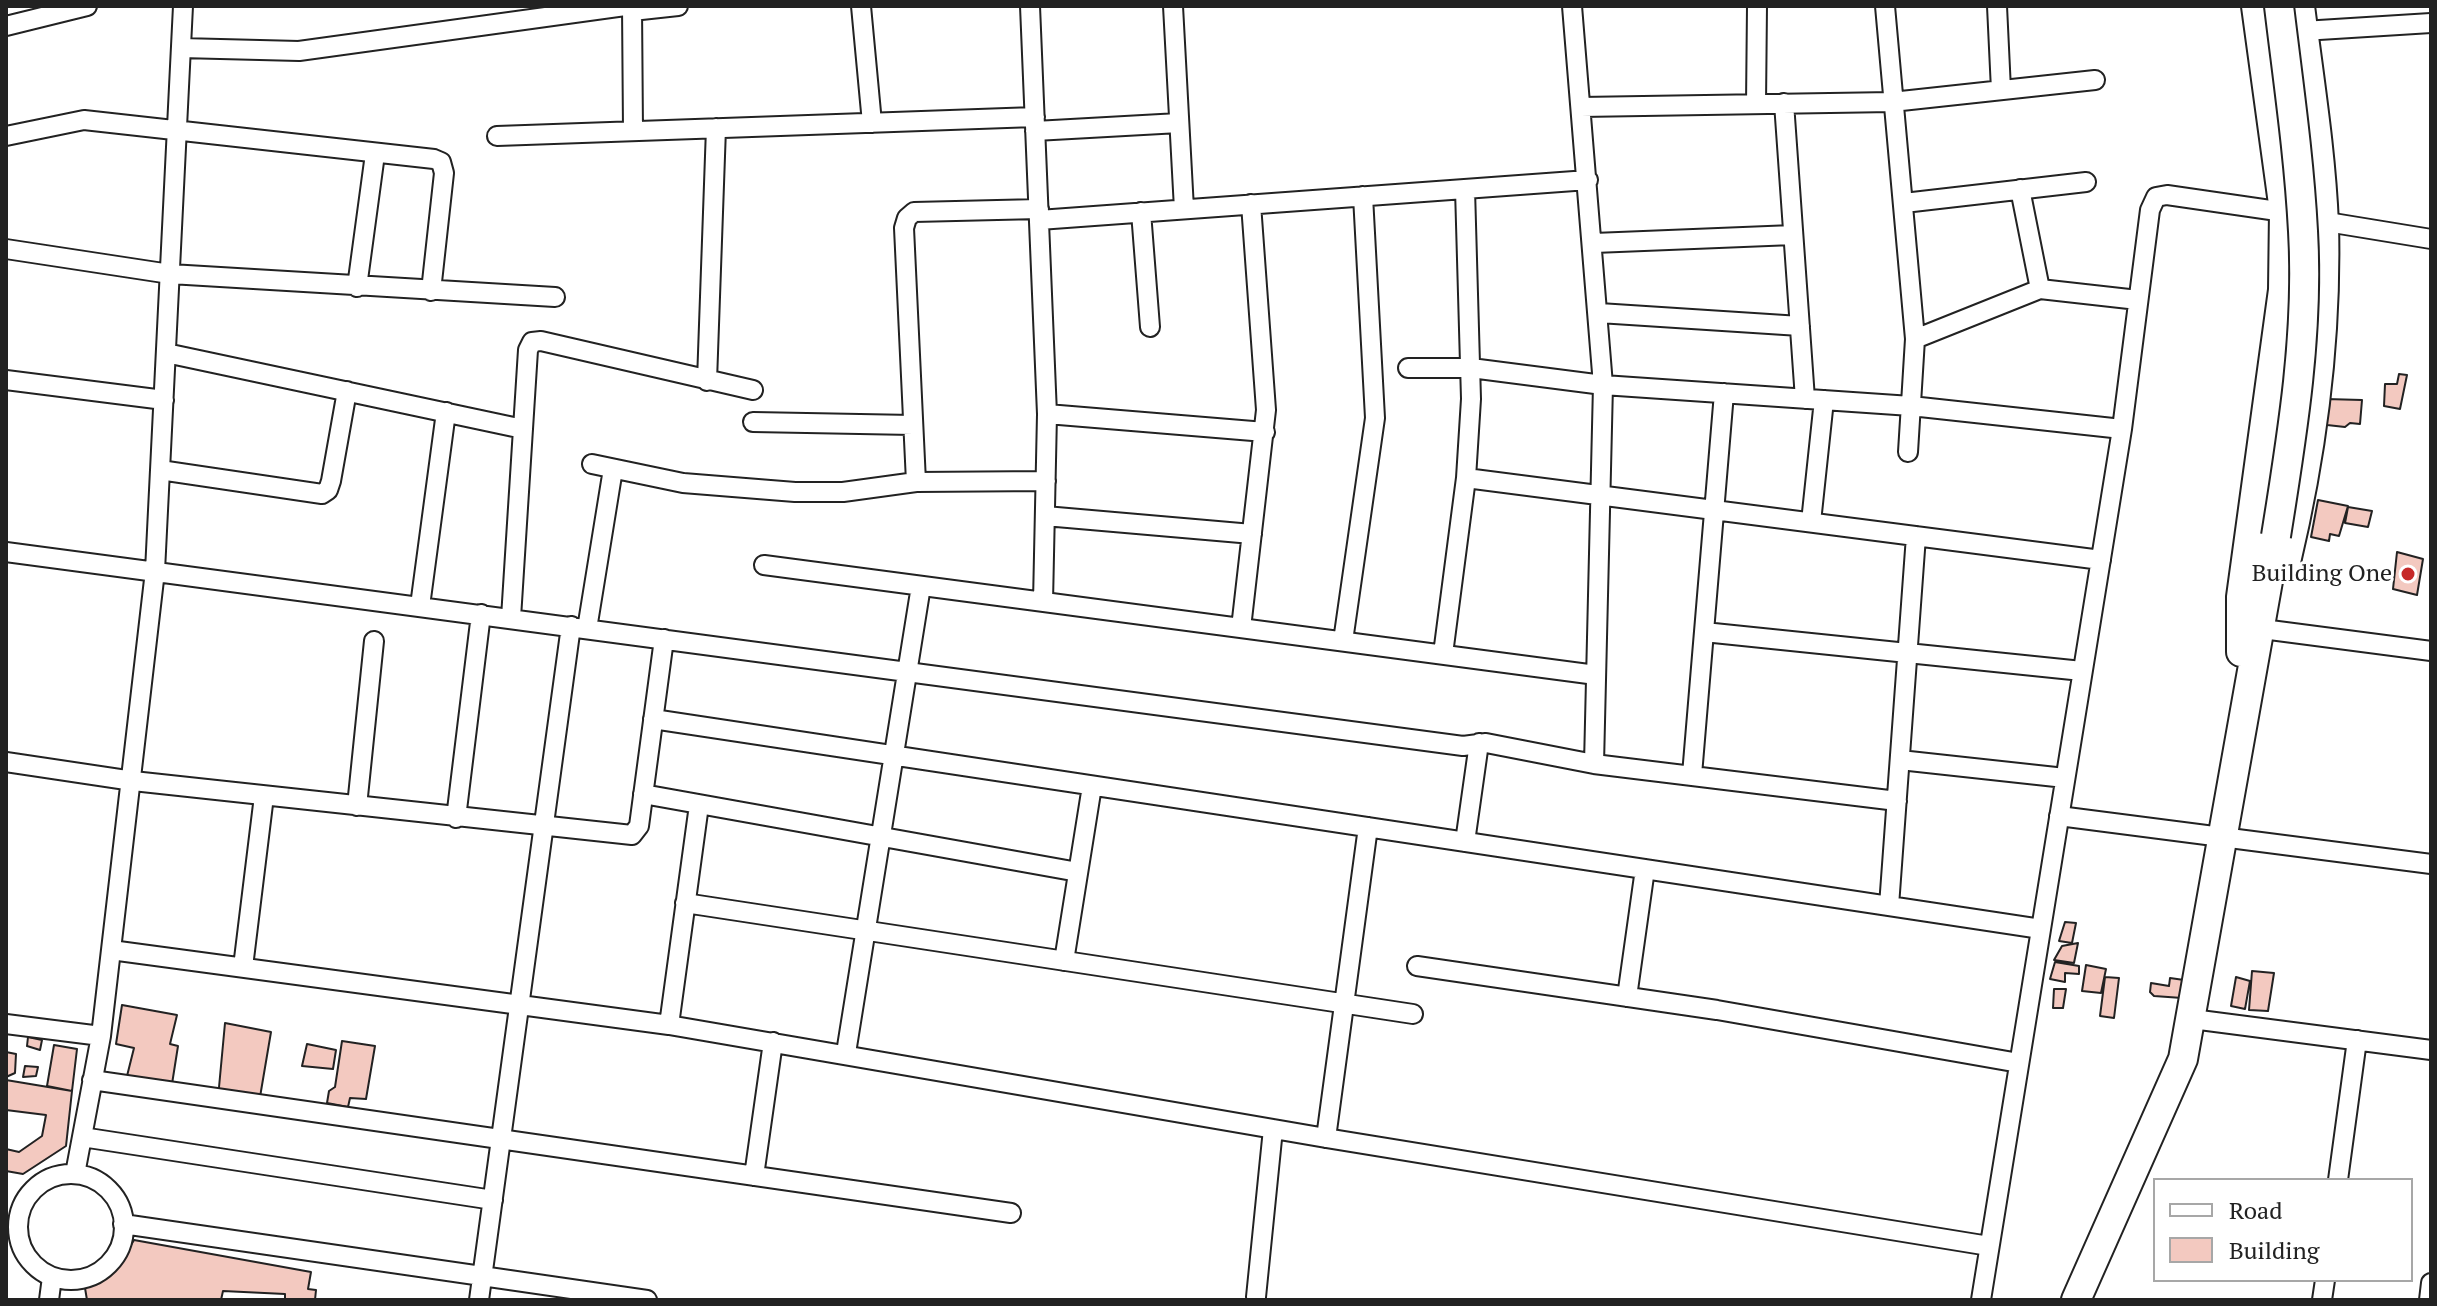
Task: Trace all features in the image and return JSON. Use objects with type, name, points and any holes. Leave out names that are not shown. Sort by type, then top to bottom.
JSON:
[{"type":"main road","points":[[2246,688],[2240,646],[2241,597],[2283,290],[2284,211],[2256,6]]},
{"type":"main road","points":[[2076,1300],[2173,1086],[2192,1019],[2246,688],[2276,536],[2299,376],[2304,274],[2303,231],[2279,6]]},
{"type":"main road","points":[[2246,688],[2270,630],[2290,546],[2319,363],[2324,291],[2324,222],[2302,18]]},
{"type":"street","points":[[6,26],[87,6]]},
{"type":"street","points":[[75,1174],[101,1036],[155,571],[183,6]]},
{"type":"street","points":[[181,48],[299,51],[630,8],[678,6]]},
{"type":"street","points":[[861,6],[872,123]]},
{"type":"street","points":[[1030,6],[1047,414],[1043,602]]},
{"type":"street","points":[[1173,6],[1184,209]]},
{"type":"street","points":[[1572,6],[1594,243],[1603,385],[1594,764]]},
{"type":"street","points":[[1756,104],[1757,6]]},
{"type":"street","points":[[1885,6],[1915,339],[1908,452]]},
{"type":"street","points":[[1997,6],[2001,90]]},
{"type":"street","points":[[630,8],[633,131]]},
{"type":"street","points":[[2302,18],[2431,23]]},
{"type":"street","points":[[1581,107],[1892,102],[2095,80]]},
{"type":"street","points":[[1784,103],[1800,326],[1815,400],[1811,522]]},
{"type":"street","points":[[6,136],[84,120],[441,162],[444,173],[431,291]]},
{"type":"street","points":[[497,136],[872,123],[1179,123]]},
{"type":"street","points":[[707,381],[716,128]]},
{"type":"street","points":[[357,287],[375,154]]},
{"type":"street","points":[[916,482],[904,228],[907,218],[914,212],[1141,212],[1588,180]]},
{"type":"street","points":[[1904,203],[2086,182]]},
{"type":"street","points":[[1443,654],[1466,478],[1471,368],[1465,189]]},
{"type":"street","points":[[2020,189],[2040,289]]},
{"type":"street","points":[[1981,1300],[2122,429],[2150,210],[2156,197],[2167,195],[2284,211],[2324,222],[2431,239]]},
{"type":"street","points":[[1343,641],[1375,418],[1363,196]]},
{"type":"street","points":[[1241,628],[1265,432],[1251,204]]},
{"type":"street","points":[[1141,212],[1150,327]]},
{"type":"street","points":[[1594,243],[1793,235]]},
{"type":"street","points":[[6,249],[170,274],[555,297]]},
{"type":"street","points":[[1915,339],[2040,289],[2138,300]]},
{"type":"street","points":[[1599,313],[1800,326]]},
{"type":"street","points":[[511,618],[528,350],[532,342],[541,341],[753,390]]},
{"type":"street","points":[[166,353],[523,429]]},
{"type":"street","points":[[1408,368],[1471,368],[1603,385],[1911,406],[2122,429]]},
{"type":"street","points":[[6,380],[164,400]]},
{"type":"street","points":[[160,470],[322,494],[328,490],[331,481],[347,391]]},
{"type":"street","points":[[1692,775],[1724,393]]},
{"type":"street","points":[[420,606],[446,412]]},
{"type":"street","points":[[1047,414],[1265,432]]},
{"type":"street","points":[[753,422],[913,425]]},
{"type":"street","points":[[592,464],[683,483],[795,492],[843,492],[916,482],[1046,481]]},
{"type":"street","points":[[479,1300],[544,828],[579,628],[613,469]]},
{"type":"street","points":[[1466,478],[2101,560]]},
{"type":"street","points":[[1045,516],[1252,534]]},
{"type":"street","points":[[1889,906],[1916,536]]},
{"type":"street","points":[[6,552],[1463,746],[1479,743],[1594,764],[1897,801]]},
{"type":"street","points":[[764,565],[1596,675]]},
{"type":"street","points":[[846,1053],[921,586]]},
{"type":"street","points":[[456,818],[481,614]]},
{"type":"street","points":[[2270,630],[2431,651]]},
{"type":"street","points":[[1704,632],[2082,671]]},
{"type":"street","points":[[6,762],[133,781],[544,828],[632,835],[639,826],[664,639]]},
{"type":"street","points":[[357,806],[374,641]]},
{"type":"street","points":[[653,719],[2041,929]]},
{"type":"street","points":[[1465,842],[1479,743]]},
{"type":"street","points":[[1900,760],[2065,778]]},
{"type":"street","points":[[1064,961],[1092,786]]},
{"type":"street","points":[[643,794],[1078,872]]},
{"type":"street","points":[[243,967],[264,796]]},
{"type":"street","points":[[669,1025],[699,805]]},
{"type":"street","points":[[2059,816],[2431,864]]},
{"type":"street","points":[[1326,1138],[1368,827]]},
{"type":"street","points":[[1627,997],[1645,869]]},
{"type":"street","points":[[685,903],[1413,1014]]},
{"type":"street","points":[[111,950],[669,1025],[846,1053],[1326,1138],[1989,1246]]},
{"type":"street","points":[[1417,966],[1627,997],[2019,1063]]},
{"type":"street","points":[[2192,1019],[2431,1050]]},
{"type":"street","points":[[6,1024],[101,1036]]},
{"type":"street","points":[[2338,1178],[2357,1040]]},
{"type":"street","points":[[754,1176],[773,1042]]},
{"type":"street","points":[[92,1080],[1011,1213]]},
{"type":"street","points":[[1256,1297],[1273,1129]]},
{"type":"street","points":[[82,1137],[493,1200]]},
{"type":"street","points":[[75,1174],[93,1179],[108,1190],[122,1214],[121,1244],[112,1261],[98,1273],[84,1279],[52,1277],[36,1268],[24,1253],[18,1232],[19,1214],[27,1197],[40,1184],[56,1176],[75,1174]]},
{"type":"street","points":[[123,1224],[647,1300]]},
{"type":"street","points":[[49,1300],[52,1277]]},
{"type":"street","points":[[2429,1300],[2431,1283]]},
{"type":"building","points":[[2399,374],[2407,375],[2400,409],[2384,406],[2385,384],[2397,384]]},
{"type":"building","points":[[2326,399],[2362,400],[2360,424],[2350,423],[2345,427],[2327,425]]},
{"type":"building","points":[[2318,500],[2348,506],[2339,536],[2330,534],[2329,541],[2311,537]]},
{"type":"building","points":[[2348,507],[2372,511],[2368,527],[2345,523]]},
{"type":"building","name":"Building One","points":[[2397,552],[2423,559],[2417,595],[2393,589]]},
{"type":"building","points":[[2065,922],[2076,923],[2072,943],[2059,941]]},
{"type":"building","points":[[2078,943],[2074,963],[2054,960],[2062,946]]},
{"type":"building","points":[[2055,962],[2079,966],[2079,974],[2065,973],[2065,982],[2050,979]]},
{"type":"building","points":[[2086,965],[2106,969],[2101,993],[2082,991]]},
{"type":"building","points":[[2252,971],[2274,973],[2268,1011],[2249,1010]]},
{"type":"building","points":[[2105,977],[2119,978],[2114,1018],[2100,1016]]},
{"type":"building","points":[[2236,977],[2250,981],[2245,1009],[2231,1006]]},
{"type":"building","points":[[2170,978],[2184,980],[2182,998],[2154,996],[2150,992],[2151,983],[2169,986]]},
{"type":"building","points":[[2054,989],[2066,989],[2063,1008],[2053,1008]]},
{"type":"building","points":[[122,1005],[177,1015],[170,1044],[178,1046],[172,1084],[127,1076],[134,1048],[116,1044]]},
{"type":"building","points":[[225,1023],[271,1032],[260,1097],[218,1098]]},
{"type":"building","points":[[28,1037],[42,1040],[40,1050],[27,1046]]},
{"type":"building","points":[[342,1041],[375,1046],[366,1099],[350,1098],[348,1107],[327,1103],[329,1091],[335,1087]]},
{"type":"building","points":[[307,1044],[336,1050],[333,1069],[302,1066]]},
{"type":"building","points":[[54,1045],[77,1049],[72,1091],[47,1086]]},
{"type":"building","points":[[6,1052],[16,1054],[15,1073],[6,1077]]},
{"type":"building","points":[[25,1066],[38,1067],[36,1076],[23,1077]]},
{"type":"building","points":[[6,1080],[72,1091],[66,1146],[23,1174],[6,1171],[6,1149],[19,1152],[42,1136],[46,1115],[6,1110]]},
{"type":"building","points":[[134,1240],[311,1272],[308,1289],[316,1290],[315,1300],[285,1300],[285,1294],[223,1291],[221,1300],[87,1300],[85,1288],[116,1270]]},
{"type":"place","name":"Building One","points":[[2408,574]]}]
